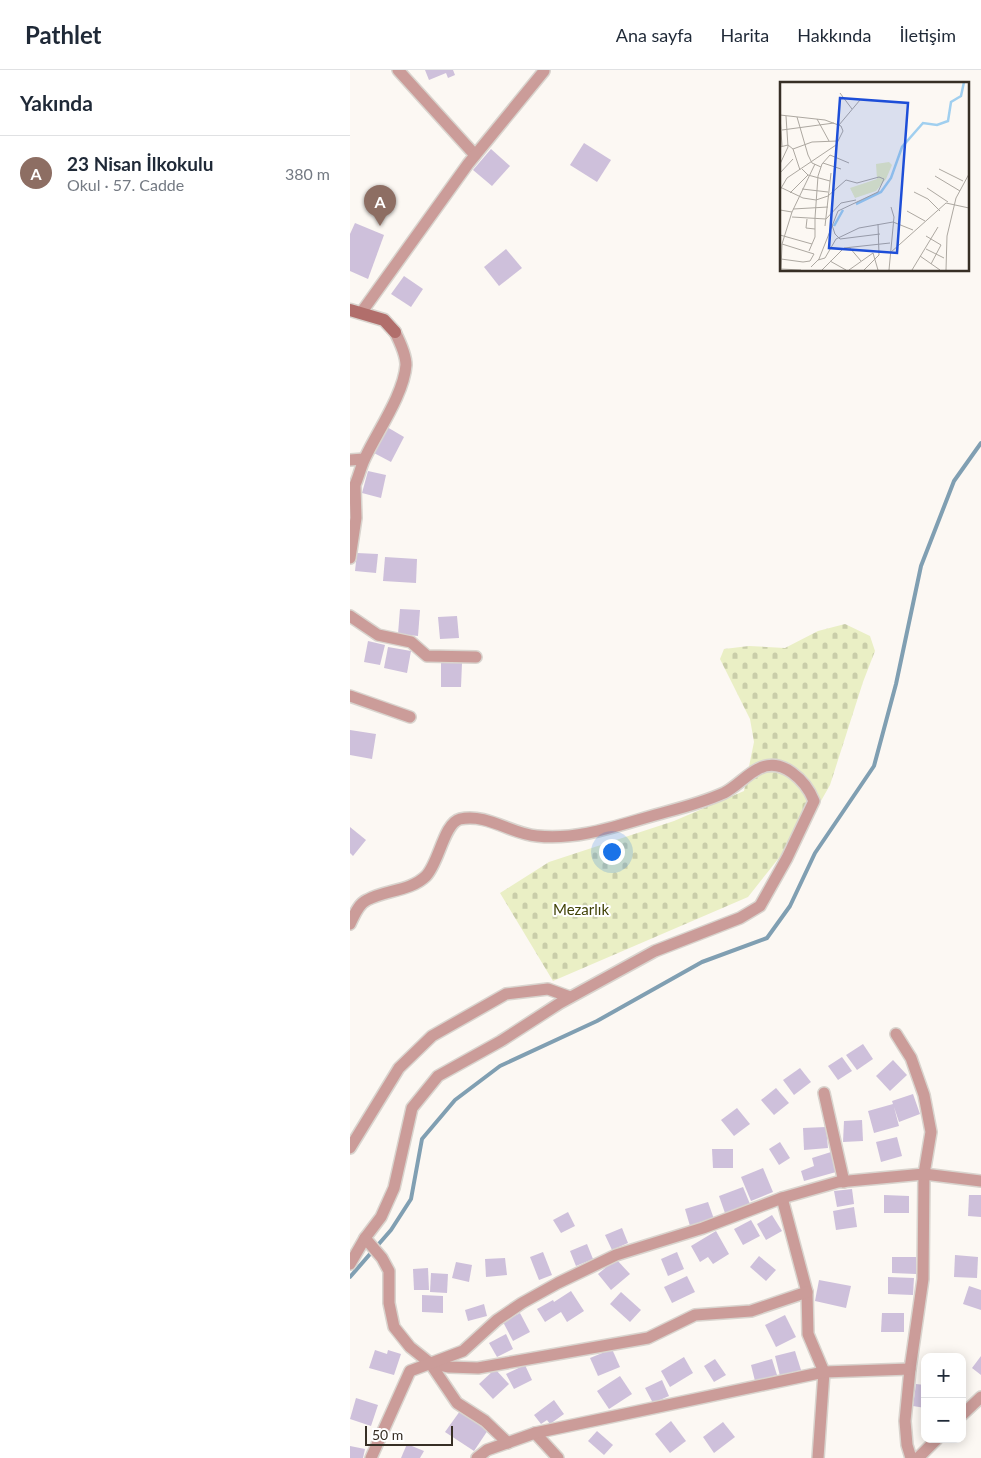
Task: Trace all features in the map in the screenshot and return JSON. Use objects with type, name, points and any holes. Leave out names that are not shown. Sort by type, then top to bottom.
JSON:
[{"type":"street","points":[[398,70],[475,155]]},
{"type":"street","points":[[350,558],[356,518],[352,490],[364,459],[388,413],[406,364],[395,332],[384,320],[356,312],[475,155],[544,71]]},
{"type":"street","points":[[350,460],[364,459]]},
{"type":"street","points":[[350,616],[378,635],[411,642],[427,656],[476,657]]},
{"type":"street","points":[[350,696],[410,717]]},
{"type":"street","points":[[350,924],[359,907],[366,900],[403,888],[426,877],[437,862],[449,827],[458,819],[481,818],[535,836],[570,838],[676,810],[725,792],[760,768],[773,766],[785,768],[809,789],[814,800],[787,858],[760,906],[740,918],[655,951],[570,997],[501,1041],[438,1076],[412,1108],[394,1188],[381,1217],[367,1241],[350,1264]]},
{"type":"street","points":[[350,1148],[399,1068],[432,1036],[506,994],[548,988],[570,997]]},
{"type":"street","points":[[896,1034],[911,1058],[924,1095],[931,1132],[924,1174],[923,1279],[905,1420],[910,1458]]},
{"type":"street","points":[[824,1093],[844,1182]]},
{"type":"street","points":[[371,1458],[410,1371],[463,1351],[497,1320],[522,1303],[616,1255],[703,1228],[782,1198],[844,1182],[924,1174],[981,1181]]},
{"type":"street","points":[[782,1198],[808,1292],[808,1334],[824,1372],[818,1458]]},
{"type":"street","points":[[367,1241],[382,1258],[389,1271],[388,1303],[394,1327],[410,1347],[430,1363],[457,1403],[485,1421],[508,1443]]},
{"type":"street","points":[[430,1363],[449,1367],[478,1368],[586,1350],[648,1338],[695,1316],[751,1311],[808,1292]]},
{"type":"street","points":[[477,1458],[487,1450],[535,1434],[824,1372],[910,1369]]},
{"type":"street","points":[[966,1411],[981,1397]]},
{"type":"street","points":[[535,1434],[558,1458]]},
{"type":"street","points":[[918,1458],[933,1443]]},
{"type":"green space","name":"Mezarlık","points":[[845,624],[870,636],[875,651],[863,682],[830,785],[813,815],[748,897],[553,981],[500,893],[549,862],[674,821],[744,791],[754,742],[750,719],[720,659],[724,649],[749,646],[785,648],[818,631]]},
{"type":"building","points":[[425,70],[453,70],[455,75],[448,78],[446,73],[429,80]]},
{"type":"building","points":[[584,143],[611,160],[597,182],[570,165]]},
{"type":"building","points":[[491,149],[510,166],[492,186],[473,170]]},
{"type":"building","points":[[355,223],[384,235],[368,279],[350,271],[350,234]]},
{"type":"building","points":[[506,249],[522,268],[499,286],[484,267]]},
{"type":"building","points":[[404,276],[423,289],[411,307],[391,294]]},
{"type":"building","points":[[387,427],[404,437],[391,462],[374,453]]},
{"type":"building","points":[[368,471],[386,475],[381,498],[362,493]]},
{"type":"building","points":[[357,553],[378,554],[376,573],[355,571]]},
{"type":"building","points":[[385,557],[417,559],[416,583],[383,581]]},
{"type":"building","points":[[400,609],[420,610],[418,636],[398,634]]},
{"type":"building","points":[[457,616],[459,638],[440,639],[438,617]]},
{"type":"building","points":[[368,641],[385,645],[380,665],[364,662]]},
{"type":"building","points":[[388,647],[411,651],[407,673],[384,668]]},
{"type":"building","points":[[441,663],[462,663],[461,687],[441,687]]},
{"type":"building","points":[[350,730],[376,734],[372,759],[350,755]]},
{"type":"building","points":[[350,827],[366,840],[353,856],[350,853]]},
{"type":"building","points":[[863,1044],[873,1059],[857,1070],[846,1055]]},
{"type":"building","points":[[842,1057],[852,1071],[838,1080],[828,1066]]},
{"type":"building","points":[[893,1060],[907,1075],[890,1091],[876,1076]]},
{"type":"building","points":[[800,1068],[811,1082],[794,1095],[783,1080]]},
{"type":"building","points":[[776,1088],[789,1103],[774,1115],[761,1100]]},
{"type":"building","points":[[913,1094],[920,1114],[899,1122],[894,1107],[899,1126],[874,1133],[868,1111],[893,1104],[892,1101]]},
{"type":"building","points":[[737,1108],[750,1124],[734,1136],[721,1120]]},
{"type":"building","points":[[862,1120],[863,1141],[843,1142],[844,1121]]},
{"type":"building","points":[[826,1127],[828,1148],[804,1150],[803,1128]]},
{"type":"building","points":[[897,1137],[902,1156],[881,1162],[876,1142]]},
{"type":"building","points":[[780,1142],[790,1158],[779,1165],[769,1149]]},
{"type":"building","points":[[712,1149],[733,1149],[733,1168],[713,1168]]},
{"type":"building","points":[[831,1152],[836,1172],[804,1181],[801,1171],[814,1166],[812,1158]]},
{"type":"building","points":[[763,1168],[773,1192],[751,1201],[741,1177]]},
{"type":"building","points":[[743,1187],[750,1204],[725,1213],[719,1196]]},
{"type":"building","points":[[852,1189],[854,1204],[837,1207],[834,1191]]},
{"type":"building","points":[[884,1195],[909,1196],[909,1213],[884,1213]]},
{"type":"building","points":[[969,1195],[981,1195],[981,1217],[968,1216]]},
{"type":"building","points":[[708,1202],[714,1219],[690,1226],[685,1209]]},
{"type":"building","points":[[854,1207],[857,1227],[836,1230],[833,1211]]},
{"type":"building","points":[[568,1212],[575,1226],[561,1233],[553,1220]]},
{"type":"building","points":[[772,1215],[782,1231],[766,1240],[757,1224]]},
{"type":"building","points":[[751,1220],[760,1236],[743,1245],[734,1229]]},
{"type":"building","points":[[622,1228],[628,1243],[612,1250],[605,1235]]},
{"type":"building","points":[[716,1231],[729,1254],[713,1264],[708,1257],[700,1262],[691,1246]]},
{"type":"building","points":[[587,1244],[593,1259],[576,1266],[570,1251]]},
{"type":"building","points":[[543,1252],[552,1275],[539,1280],[530,1257]]},
{"type":"building","points":[[677,1252],[684,1269],[668,1276],[661,1259]]},
{"type":"building","points":[[955,1255],[978,1257],[977,1278],[954,1277]]},
{"type":"building","points":[[759,1256],[776,1270],[766,1281],[750,1267]]},
{"type":"building","points":[[892,1257],[916,1257],[916,1274],[892,1273]]},
{"type":"building","points":[[505,1258],[507,1275],[486,1277],[485,1259]]},
{"type":"building","points":[[616,1259],[630,1274],[611,1290],[598,1274]]},
{"type":"building","points":[[456,1262],[472,1265],[469,1282],[452,1278]]},
{"type":"building","points":[[428,1268],[429,1290],[414,1290],[413,1269]]},
{"type":"building","points":[[431,1273],[448,1274],[447,1293],[430,1292]]},
{"type":"building","points":[[687,1276],[695,1292],[672,1303],[664,1287]]},
{"type":"building","points":[[888,1277],[914,1278],[913,1295],[888,1294]]},
{"type":"building","points":[[819,1280],[851,1286],[846,1308],[815,1301]]},
{"type":"building","points":[[969,1286],[981,1290],[981,1310],[963,1304]]},
{"type":"building","points":[[571,1291],[584,1311],[567,1322],[561,1312],[545,1322],[537,1309],[553,1300],[554,1302]]},
{"type":"building","points":[[621,1292],[641,1310],[630,1322],[610,1304]]},
{"type":"building","points":[[422,1295],[443,1296],[443,1313],[422,1312]]},
{"type":"building","points":[[484,1304],[487,1316],[468,1321],[465,1310]]},
{"type":"building","points":[[520,1313],[530,1332],[513,1341],[503,1322]]},
{"type":"building","points":[[882,1313],[904,1313],[904,1332],[881,1332]]},
{"type":"building","points":[[785,1315],[796,1337],[776,1347],[765,1325]]},
{"type":"building","points":[[506,1334],[513,1349],[497,1357],[489,1343]]},
{"type":"building","points":[[612,1349],[620,1367],[598,1376],[590,1358]]},
{"type":"building","points":[[375,1350],[387,1354],[388,1350],[401,1354],[394,1375],[369,1368]]},
{"type":"building","points":[[795,1351],[801,1370],[780,1376],[775,1356]]},
{"type":"building","points":[[981,1356],[981,1375],[972,1368]]},
{"type":"building","points":[[684,1357],[693,1373],[670,1387],[661,1371]]},
{"type":"building","points":[[715,1359],[726,1375],[714,1382],[704,1366]]},
{"type":"building","points":[[772,1359],[777,1375],[755,1381],[751,1365]]},
{"type":"building","points":[[525,1365],[532,1380],[514,1389],[506,1374]]},
{"type":"building","points":[[495,1369],[509,1384],[493,1399],[479,1384]]},
{"type":"building","points":[[620,1376],[632,1394],[609,1409],[597,1391]]},
{"type":"building","points":[[662,1380],[669,1396],[653,1403],[645,1388]]},
{"type":"building","points":[[916,1384],[921,1385],[921,1407],[913,1406]]},
{"type":"building","points":[[356,1398],[378,1405],[371,1426],[350,1419]]},
{"type":"building","points":[[554,1400],[564,1414],[550,1424],[547,1420],[541,1424],[534,1415]]},
{"type":"building","points":[[460,1411],[488,1430],[474,1451],[445,1432]]},
{"type":"building","points":[[671,1421],[686,1441],[670,1453],[655,1434]]},
{"type":"building","points":[[723,1422],[735,1437],[714,1453],[703,1437]]},
{"type":"building","points":[[597,1431],[613,1445],[604,1455],[588,1441]]},
{"type":"building","points":[[407,1444],[424,1451],[420,1458],[401,1458]]},
{"type":"building","points":[[350,1446],[365,1449],[363,1458],[350,1458]]},
{"type":"waterway","points":[[350,1277],[391,1230],[411,1199],[422,1139],[455,1100],[500,1066],[597,1021],[702,962],[767,938],[790,906],[815,853],[874,766],[896,684],[921,566],[954,481],[981,443]]},
{"type":"place","name":"23 Nisan İlkokulu","points":[[380,226]]}]
